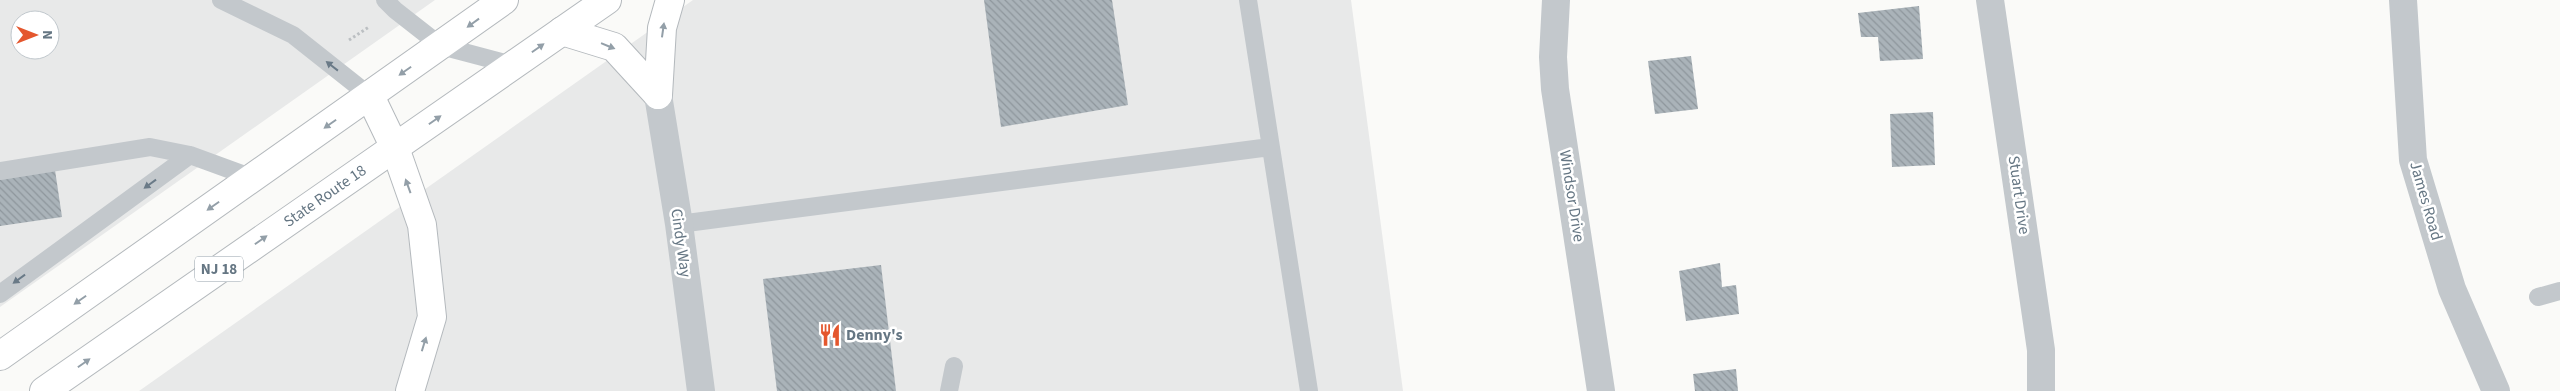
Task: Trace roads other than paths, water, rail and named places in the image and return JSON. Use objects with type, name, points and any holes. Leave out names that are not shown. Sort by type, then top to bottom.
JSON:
[{"type":"highway","points":[[0,356],[504,0]]},
{"type":"highway","name":"State Route 18","points":[[44,391],[606,0]]},
{"type":"highway","points":[[658,95],[662,28],[670,0]]},
{"type":"highway","points":[[562,31],[614,47],[658,95]]},
{"type":"highway","points":[[370,96],[395,148],[422,225],[432,317],[410,391]]},
{"type":"street","name":"Windsor Drive","points":[[1556,0],[1553,57],[1556,89],[1601,391]]},
{"type":"street","name":"Stuart Drive","points":[[1990,0],[2041,350],[2041,391]]},
{"type":"street","name":"James Road","points":[[2403,0],[2414,160],[2452,289],[2496,391]]},
{"type":"street","name":"Cindy Way","points":[[658,95],[679,224],[701,391]]},
{"type":"lane","points":[[221,0],[292,35],[370,96]]},
{"type":"lane","points":[[386,0],[389,6],[441,46],[513,65]]},
{"type":"lane","points":[[1248,0],[1309,391]]},
{"type":"lane","points":[[0,171],[150,147],[190,155],[253,178]]},
{"type":"lane","points":[[679,224],[1270,147]]},
{"type":"lane","points":[[0,294],[190,155]]},
{"type":"lane","points":[[2538,297],[2560,291]]},
{"type":"lane","points":[[950,391],[954,366]]},
{"type":"place","name":"Denny's","points":[[830,335]]}]
